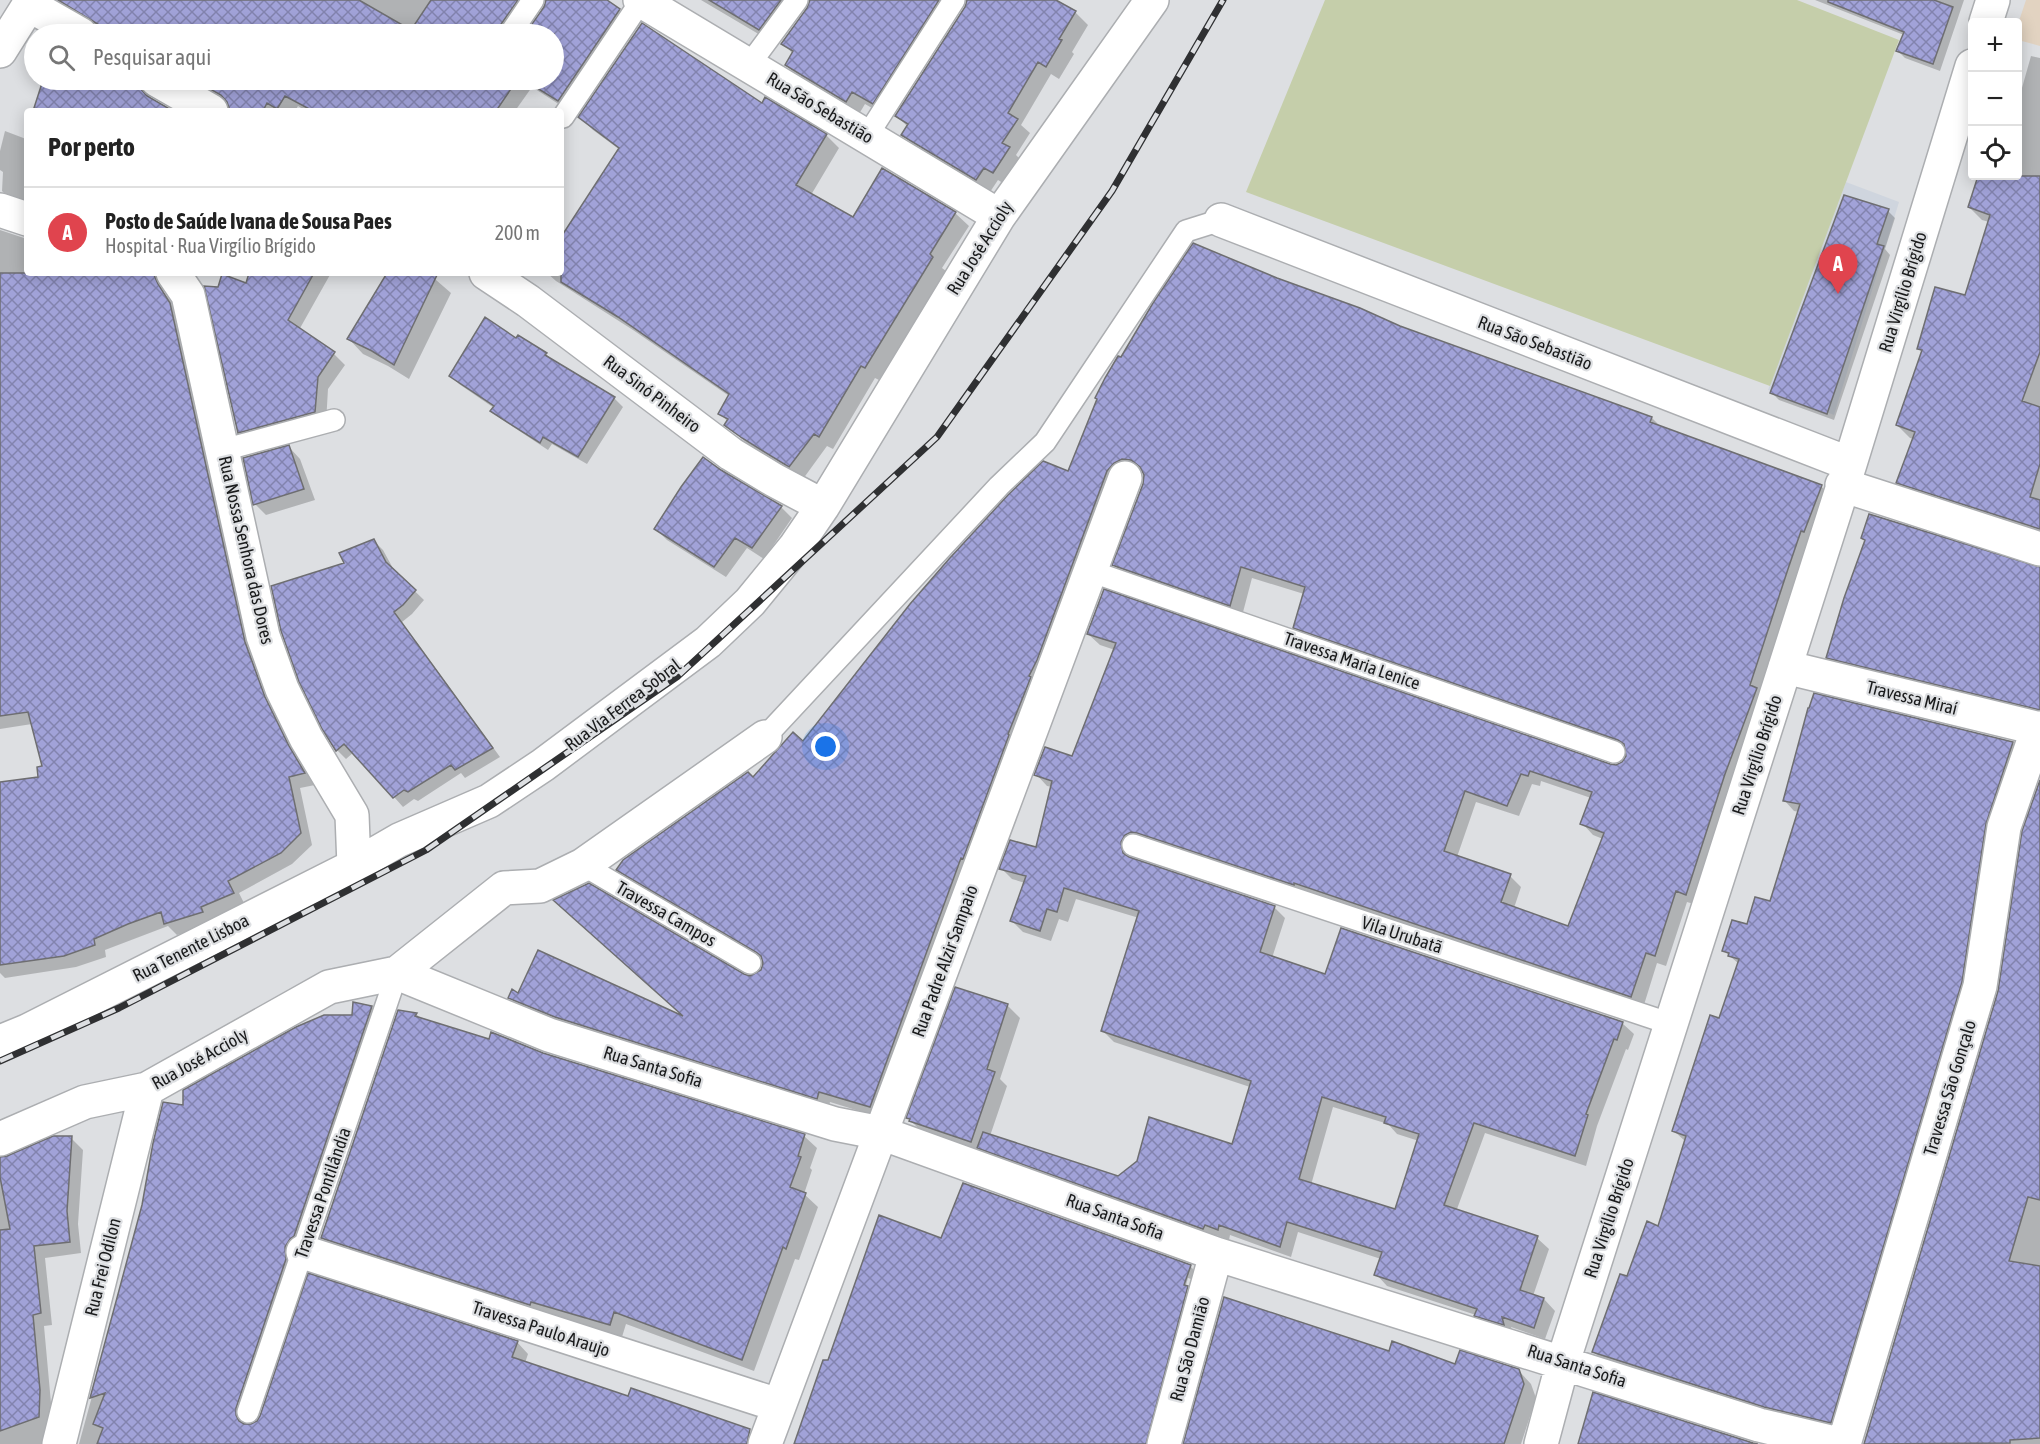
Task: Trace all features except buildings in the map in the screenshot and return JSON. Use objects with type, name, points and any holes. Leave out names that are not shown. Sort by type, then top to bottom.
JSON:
[{"type":"street","name":"Rua São Sebastião","points":[[641,0],[999,216]]},
{"type":"street","name":"Rua José Accioly","points":[[823,506],[999,216],[1152,0]]},
{"type":"street","points":[[1987,18],[1993,0]]},
{"type":"street","points":[[0,51],[30,2],[64,24]]},
{"type":"street","name":"Rua Virgílio Brígido","points":[[1541,1444],[1563,1362],[1846,475],[1970,72]]},
{"type":"street","points":[[174,90],[206,108]]},
{"type":"street","points":[[0,210],[24,218]]},
{"type":"street","name":"Rua São Sebastião","points":[[1221,220],[1846,475],[2040,549]]},
{"type":"street","name":"Rua Nossa Senhora das Dores","points":[[175,276],[188,295],[263,636],[282,688],[306,738],[352,815],[378,852]]},
{"type":"street","name":"Rua Sinó Pinheiro","points":[[490,276],[528,301],[731,454],[823,506]]},
{"type":"street","name":"Rua Padre Alzir Sampaio","points":[[765,1444],[1125,478]]},
{"type":"street","name":"Rua Via Ferrea Sobral","points":[[378,852],[489,801],[543,765],[708,642],[750,602],[795,547],[823,506]]},
{"type":"street","name":"Travessa Miraí","points":[[1785,667],[2039,728]]},
{"type":"street","name":"Travessa São Gonçalo","points":[[1842,1444],[1980,986],[2004,827],[2039,728]]},
{"type":"street","points":[[397,973],[504,888],[540,886],[583,865],[765,737]]},
{"type":"street","points":[[352,815],[378,852]]},
{"type":"street","name":"Rua Tenente Lisboa","points":[[0,1042],[27,1031],[378,852]]},
{"type":"street","name":"Rua José Accioly","points":[[0,1139],[85,1102],[147,1089],[329,987],[397,973]]},
{"type":"street","name":"Rua Santa Sofia","points":[[397,973],[549,1035],[835,1124],[881,1133],[1216,1254],[1758,1425],[1842,1444]]},
{"type":"street","name":"Rua Frei Odilon","points":[[59,1444],[147,1089]]},
{"type":"street","name":"Travessa Paulo Araujo","points":[[303,1252],[778,1406]]},
{"type":"street","name":"Rua São Damião","points":[[1164,1444],[1216,1254]]},
{"type":"lane","points":[[517,24],[533,0]]},
{"type":"lane","points":[[564,116],[641,0]]},
{"type":"lane","points":[[748,65],[797,0]]},
{"type":"lane","points":[[867,136],[954,0]]},
{"type":"lane","points":[[765,737],[999,486],[1045,442],[1186,231],[1221,220]]},
{"type":"lane","points":[[222,450],[334,420]]},
{"type":"lane","name":"Travessa Maria Lenice","points":[[1090,571],[1614,752]]},
{"type":"lane","name":"Vila Urubatã","points":[[1132,845],[1671,1024]]},
{"type":"lane","name":"Travessa Campos","points":[[583,865],[750,963]]},
{"type":"lane","name":"Travessa Pontilândia","points":[[248,1412],[397,973]]},
{"type":"shaded area","points":[[2026,0],[2040,0],[2040,46],[2022,41],[2022,18],[2020,18]]},
{"type":"shaded area","points":[[1846,182],[1899,202],[1834,415],[1768,390]]},
{"type":"green space","points":[[1325,0],[1797,0],[1899,40],[1770,386],[1246,192]]},
{"type":"railway","points":[[0,1061],[119,1008],[426,850],[678,676],[937,437],[1112,191],[1223,0]]},
{"type":"place","name":"Posto de Saúde Ivana de Sousa Paes","points":[[1838,294]]}]
